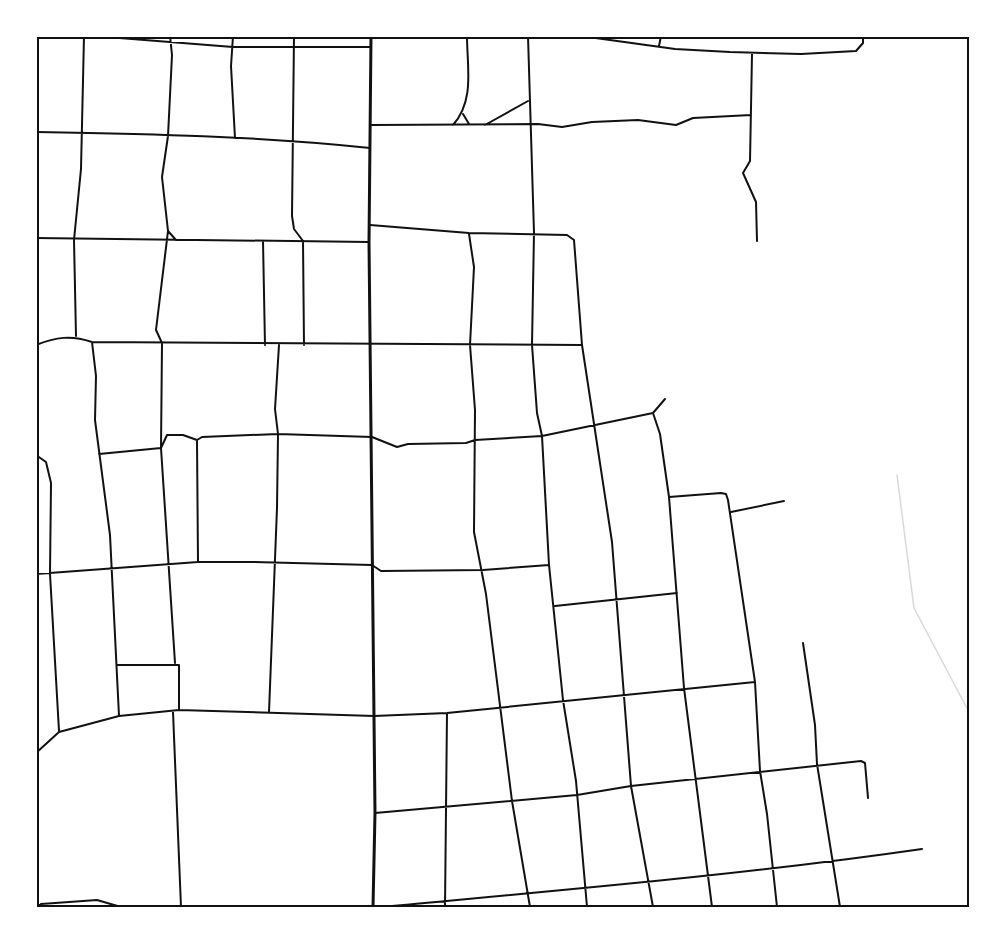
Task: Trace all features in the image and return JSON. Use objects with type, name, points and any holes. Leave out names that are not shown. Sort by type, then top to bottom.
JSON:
[{"type":"street","points":[[76,336],[74,240],[82,131],[84,36]]},
{"type":"street","points":[[94,36],[172,40],[233,47],[371,47]]},
{"type":"street","points":[[170,36],[172,40],[168,136],[162,177],[168,231],[156,330],[162,343],[161,448],[175,663]]},
{"type":"street","points":[[233,36],[231,66],[235,138]]},
{"type":"street","points":[[294,36],[291,139],[292,216],[294,229],[303,240],[304,345]]},
{"type":"street","points":[[371,36],[369,242],[375,813],[373,907]]},
{"type":"street","points":[[453,124],[463,114],[469,86],[467,36]]},
{"type":"street","points":[[528,36],[534,233],[532,345],[542,436],[549,565],[577,795],[587,907]]},
{"type":"street","points":[[581,36],[659,46],[801,54],[856,51],[863,43],[863,36]]},
{"type":"street","points":[[659,46],[661,36]]},
{"type":"street","points":[[752,53],[750,161],[743,173],[756,202],[757,241]]},
{"type":"street","points":[[483,126],[529,101]]},
{"type":"street","points":[[463,114],[469,125]]},
{"type":"street","points":[[371,124],[562,127],[592,122],[638,120],[676,125],[693,118],[751,115]]},
{"type":"street","points":[[36,132],[82,131],[291,139],[370,148]]},
{"type":"street","points":[[370,225],[469,233],[567,235],[573,238],[582,345],[612,542],[632,786],[653,907]]},
{"type":"street","points":[[168,231],[177,241]]},
{"type":"street","points":[[469,233],[474,267],[470,345],[475,440],[474,532],[483,570],[512,801],[530,907]]},
{"type":"street","points":[[36,237],[74,240],[369,242]]},
{"type":"street","points":[[263,241],[265,345]]},
{"type":"street","points":[[36,345],[54,338],[76,336],[92,342],[265,345],[582,345]]},
{"type":"street","points":[[92,342],[99,454],[110,535],[119,716]]},
{"type":"street","points":[[269,712],[278,434],[275,409],[279,345]]},
{"type":"street","points":[[161,448],[167,435],[183,435],[197,440],[202,437],[278,434],[372,437],[397,447],[408,444],[466,443],[475,440],[542,436],[653,413],[665,399]]},
{"type":"street","points":[[653,413],[660,434],[669,497],[684,688],[712,907]]},
{"type":"street","points":[[197,440],[198,562]]},
{"type":"street","points":[[99,454],[161,448]]},
{"type":"street","points":[[36,455],[46,462],[49,470],[50,574],[59,732]]},
{"type":"street","points":[[669,497],[726,494],[755,682],[760,771],[777,907]]},
{"type":"street","points":[[730,512],[784,501]]},
{"type":"street","points":[[36,574],[198,562],[275,561],[372,565],[381,571],[483,570],[549,565]]},
{"type":"street","points":[[555,606],[678,593]]},
{"type":"street","points":[[803,643],[815,725],[817,764],[840,907]]},
{"type":"street","points":[[116,665],[175,663],[179,665],[179,710]]},
{"type":"street","points":[[36,753],[59,732],[119,716],[179,710],[374,716],[447,713],[755,682]]},
{"type":"street","points":[[172,711],[181,907]]},
{"type":"street","points":[[445,907],[447,713]]},
{"type":"street","points":[[375,813],[577,795],[694,778],[861,761],[865,763],[868,798]]},
{"type":"street","points":[[382,907],[584,890],[649,880],[774,869],[922,849]]},
{"type":"street","points":[[36,904],[97,900],[121,907]]},
{"type":"street","points":[[42,904],[46,907]]},
{"type":"waterway","points":[[897,475],[914,608],[970,714]]}]
